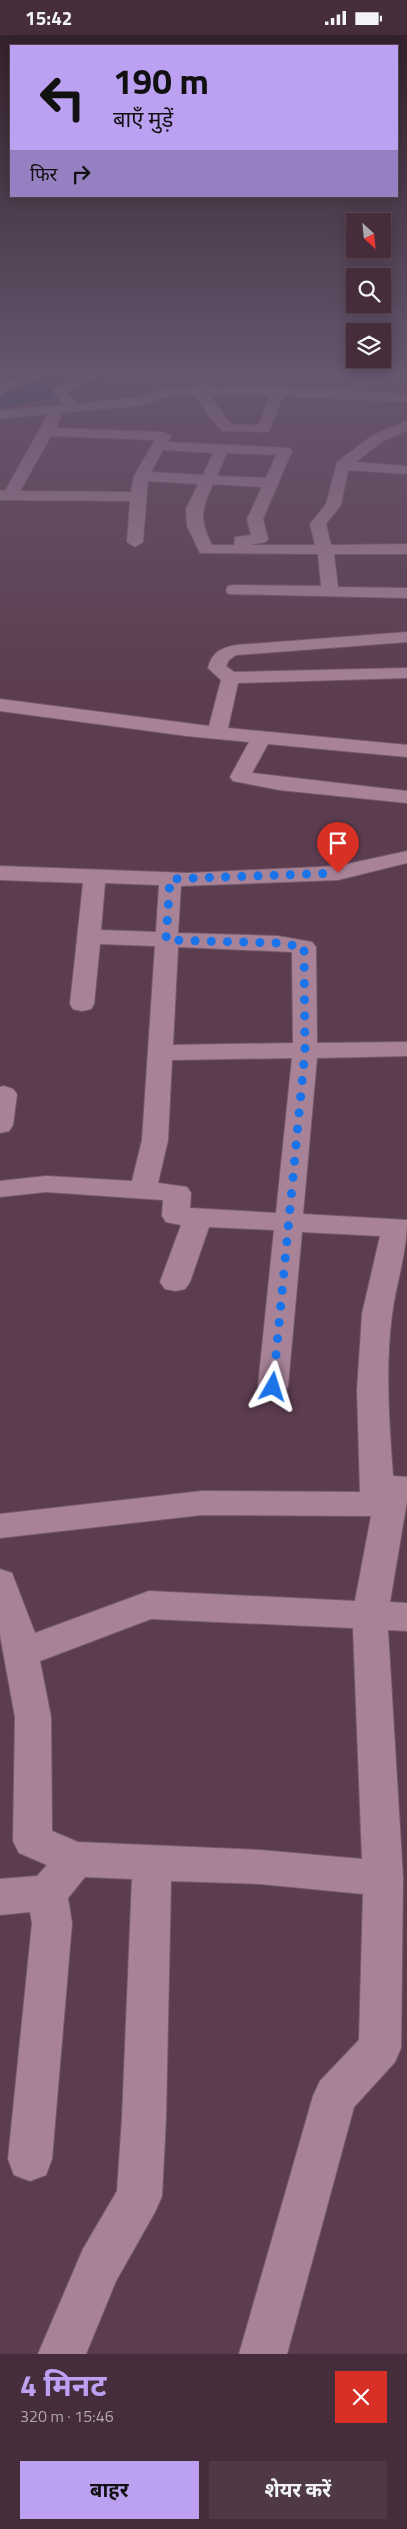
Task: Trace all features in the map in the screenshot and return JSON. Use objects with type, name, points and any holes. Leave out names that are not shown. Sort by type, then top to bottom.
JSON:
[{"type":"street","points":[[5,495],[12,484]]},
{"type":"street","points":[[135,542],[140,484]]},
{"type":"street","points":[[205,484],[194,509],[194,526],[206,550],[407,549]]},
{"type":"street","points":[[242,549],[241,539],[260,539],[255,519],[270,484]]},
{"type":"street","points":[[330,592],[329,567],[318,525],[333,505],[338,484]]},
{"type":"street","points":[[5,495],[138,497]]},
{"type":"street","points":[[311,567],[349,567]]},
{"type":"street","points":[[234,590],[407,593]]},
{"type":"street","points":[[407,637],[226,651],[221,656],[217,668],[230,679],[407,673]]},
{"type":"street","points":[[215,731],[220,726],[230,679]]},
{"type":"street","points":[[0,705],[261,738],[407,751]]},
{"type":"street","points":[[261,738],[240,777],[279,784],[407,797]]},
{"type":"street","points":[[0,873],[170,879],[338,873],[407,857]]},
{"type":"street","points":[[82,1004],[95,876]]},
{"type":"street","points":[[143,1191],[155,1140],[170,879]]},
{"type":"street","points":[[90,937],[278,943],[304,947],[305,1051],[273,1387]]},
{"type":"street","points":[[160,1053],[407,1049]]},
{"type":"street","points":[[0,1125],[4,1094]]},
{"type":"street","points":[[0,1189],[46,1184],[178,1193],[176,1216],[402,1229],[377,1313],[372,1390],[392,1489],[380,2048],[335,2096],[263,2354]]},
{"type":"street","points":[[174,1282],[196,1222],[204,1217]]},
{"type":"street","points":[[0,1526],[202,1503],[373,1504],[392,1489]]},
{"type":"street","points":[[0,1582],[16,1625],[34,1717],[33,1841],[76,1859],[260,1867],[383,1878]]},
{"type":"street","points":[[22,1653],[149,1605],[388,1616]]},
{"type":"street","points":[[0,1897],[47,1893],[76,1859]]},
{"type":"street","points":[[62,2354],[99,2265],[138,2196],[144,2118],[152,1862]]},
{"type":"street","points":[[30,2159],[52,1923],[47,1893]]},
{"type":"route","points":[[273,1387],[305,1051],[304,947],[278,943],[166,940],[170,879],[188,880],[338,873]]}]
